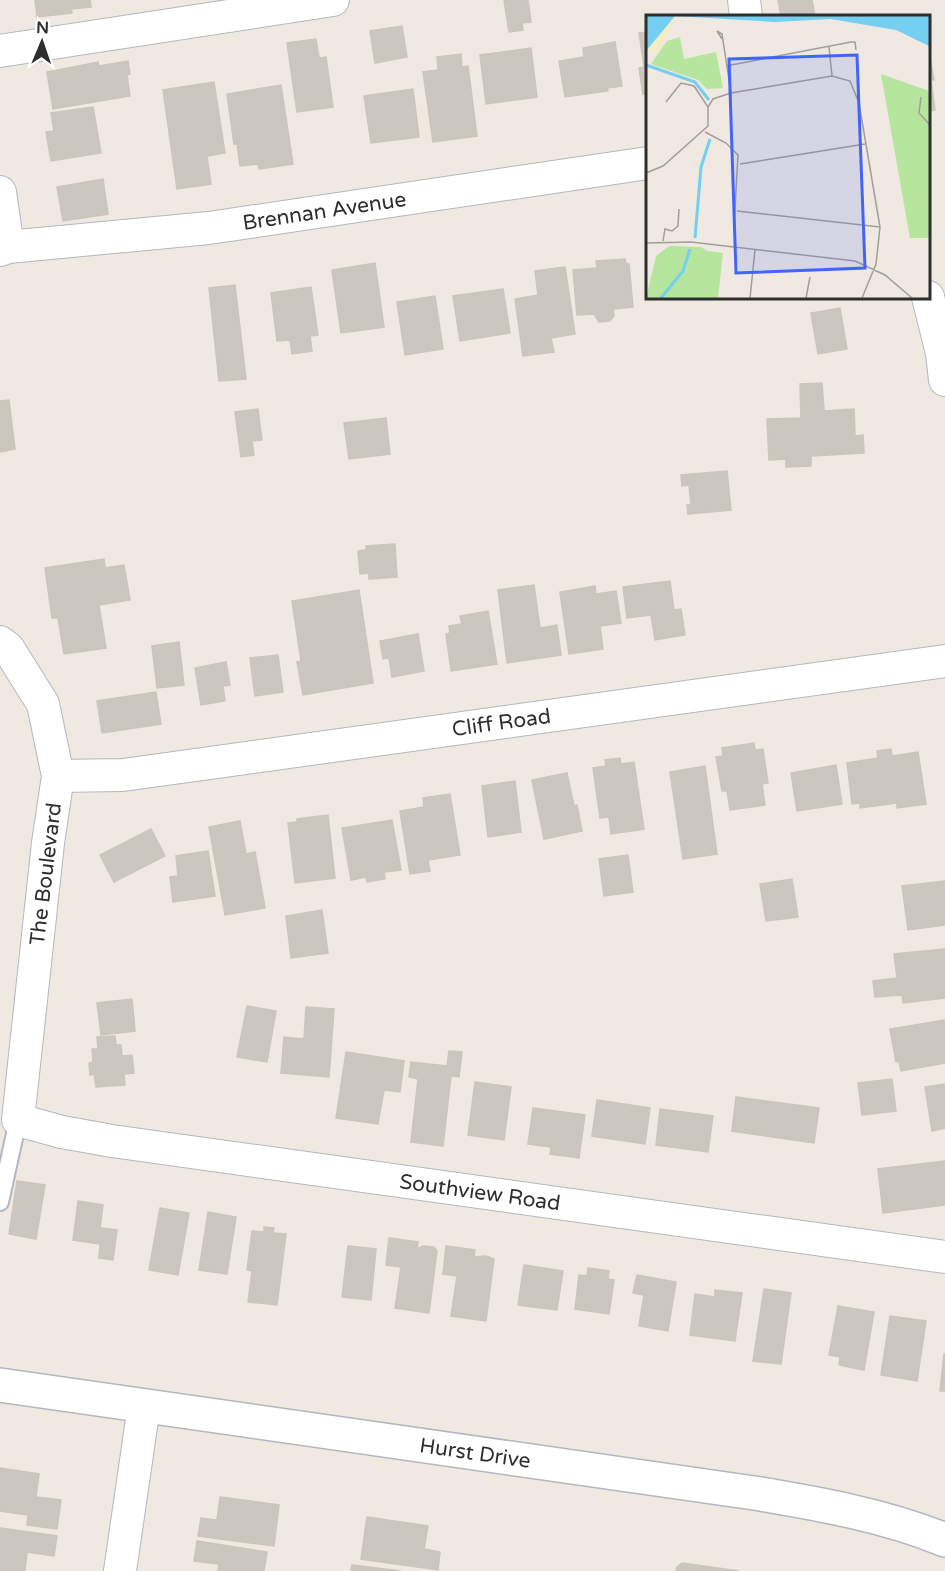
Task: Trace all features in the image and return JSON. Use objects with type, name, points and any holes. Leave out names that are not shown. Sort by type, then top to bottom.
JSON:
[{"type":"street","points":[[0,51],[333,0]]},
{"type":"street","points":[[744,0],[746,15]]},
{"type":"street","name":"Brennan Avenue","points":[[4,248],[209,228],[646,163]]},
{"type":"street","points":[[0,192],[4,248]]},
{"type":"street","points":[[928,298],[942,353],[945,380]]},
{"type":"street","name":"The Boulevard","points":[[0,642],[8,648],[43,704],[58,776],[48,843],[18,1120]]},
{"type":"street","name":"Cliff Road","points":[[58,776],[123,775],[945,661]]},
{"type":"street","name":"Southview Road","points":[[18,1120],[62,1132],[112,1141],[945,1257]]},
{"type":"street","name":"Hurst Drive","points":[[0,1385],[773,1496],[877,1517],[945,1540]]},
{"type":"street","points":[[120,1571],[144,1406]]},
{"type":"lane","points":[[0,1202],[18,1120]]},
{"type":"building","points":[[35,0],[90,0],[91,7],[71,9],[72,13],[37,17]]},
{"type":"building","points":[[504,0],[528,0],[531,22],[522,23],[523,30],[509,32]]},
{"type":"building","points":[[778,0],[812,0],[815,15],[781,15]]},
{"type":"building","points":[[402,26],[407,57],[375,63],[370,31]]},
{"type":"building","points":[[646,32],[646,93],[643,94],[639,68],[644,67],[639,33]]},
{"type":"building","points":[[316,39],[319,58],[326,57],[333,107],[297,112],[287,43]]},
{"type":"building","points":[[615,42],[622,86],[607,88],[608,91],[565,97],[559,61],[584,57],[583,48]]},
{"type":"building","points":[[531,48],[537,97],[486,104],[480,55]]},
{"type":"building","points":[[461,54],[462,67],[468,66],[477,136],[433,142],[423,72],[438,70],[437,57]]},
{"type":"building","points":[[930,57],[934,80],[931,80],[935,110],[930,111]]},
{"type":"building","points":[[128,61],[130,96],[53,109],[47,72],[98,62],[99,66]]},
{"type":"building","points":[[214,82],[225,153],[207,156],[211,184],[177,189],[163,90]]},
{"type":"building","points":[[281,85],[293,164],[259,169],[258,164],[240,166],[237,144],[234,144],[227,94]]},
{"type":"building","points":[[413,89],[419,137],[371,143],[364,96]]},
{"type":"building","points":[[93,107],[101,153],[51,161],[46,132],[54,131],[51,113]]},
{"type":"building","points":[[103,179],[108,214],[63,221],[57,187]]},
{"type":"building","points":[[625,259],[626,264],[629,264],[633,307],[613,309],[614,316],[610,321],[599,322],[594,314],[577,315],[573,270],[597,268],[596,261]]},
{"type":"building","points":[[375,263],[384,327],[341,333],[332,270]]},
{"type":"building","points":[[565,267],[575,334],[551,338],[554,352],[523,356],[515,299],[538,295],[535,271]]},
{"type":"building","points":[[235,285],[246,379],[219,381],[209,288]]},
{"type":"building","points":[[311,287],[318,335],[310,336],[312,351],[292,354],[290,340],[277,341],[271,293]]},
{"type":"building","points":[[503,289],[510,333],[460,341],[453,296]]},
{"type":"building","points":[[435,296],[443,349],[405,355],[397,302]]},
{"type":"building","points":[[840,308],[847,349],[818,354],[811,313]]},
{"type":"building","points":[[822,383],[824,411],[854,409],[855,436],[863,435],[864,453],[811,456],[811,466],[786,467],[786,459],[769,460],[767,419],[801,418],[800,384]]},
{"type":"building","points":[[9,400],[15,449],[0,452],[0,401]]},
{"type":"building","points":[[258,409],[262,440],[252,441],[254,455],[241,457],[235,412]]},
{"type":"building","points":[[386,418],[390,454],[349,459],[344,423]]},
{"type":"building","points":[[727,471],[731,510],[688,514],[687,505],[691,505],[689,485],[682,486],[681,475]]},
{"type":"building","points":[[395,544],[397,577],[369,579],[369,573],[360,574],[358,551],[366,550],[366,546]]},
{"type":"building","points":[[104,559],[105,568],[124,565],[130,600],[99,605],[106,648],[64,654],[58,618],[52,618],[45,568]]},
{"type":"building","points":[[670,581],[674,610],[681,609],[685,635],[655,640],[651,615],[627,618],[623,587]]},
{"type":"building","points":[[534,585],[540,628],[557,625],[561,655],[507,663],[498,590]]},
{"type":"building","points":[[595,586],[596,594],[616,591],[621,623],[600,626],[603,649],[569,654],[560,592]]},
{"type":"building","points":[[359,590],[373,683],[303,695],[297,662],[301,661],[292,601]]},
{"type":"building","points":[[488,611],[497,664],[451,671],[446,634],[450,633],[449,626],[462,624],[460,616]]},
{"type":"building","points":[[418,634],[424,671],[392,677],[389,658],[383,659],[380,641]]},
{"type":"building","points":[[179,642],[184,685],[157,688],[152,646]]},
{"type":"building","points":[[278,655],[283,692],[255,696],[250,658]]},
{"type":"building","points":[[226,662],[230,685],[223,686],[225,701],[201,705],[195,668]]},
{"type":"building","points":[[156,692],[161,724],[102,733],[97,701]]},
{"type":"building","points":[[754,743],[755,750],[763,749],[768,783],[762,784],[765,805],[730,810],[727,791],[722,791],[716,757],[723,756],[722,748]]},
{"type":"building","points":[[891,749],[892,756],[918,752],[926,804],[897,808],[897,803],[860,808],[860,803],[852,804],[847,763],[878,758],[877,751]]},
{"type":"building","points":[[620,758],[621,764],[634,762],[644,829],[611,834],[609,817],[600,818],[593,768],[606,766],[605,760]]},
{"type":"building","points":[[836,765],[842,804],[797,811],[791,773]]},
{"type":"building","points":[[705,766],[717,854],[683,859],[670,772]]},
{"type":"building","points":[[567,773],[582,831],[544,839],[532,780]]},
{"type":"building","points":[[515,781],[521,832],[488,837],[482,786]]},
{"type":"building","points":[[450,794],[460,855],[428,860],[430,871],[410,874],[400,811],[424,807],[423,798]]},
{"type":"building","points":[[328,815],[335,878],[295,883],[288,823],[297,822],[297,819]]},
{"type":"building","points":[[392,820],[401,870],[384,872],[385,879],[367,882],[366,877],[351,880],[342,828]]},
{"type":"building","points":[[240,821],[246,854],[255,852],[265,908],[225,915],[209,827]]},
{"type":"building","points":[[151,829],[165,856],[114,882],[100,855]]},
{"type":"building","points":[[208,851],[215,896],[173,902],[170,877],[178,876],[176,856]]},
{"type":"building","points":[[628,855],[633,892],[604,896],[599,859]]},
{"type":"building","points":[[792,879],[798,917],[766,921],[760,884]]},
{"type":"building","points":[[945,881],[945,925],[908,930],[902,886]]},
{"type":"building","points":[[322,910],[328,953],[291,958],[286,916]]},
{"type":"building","points":[[945,949],[945,998],[903,1003],[902,995],[875,997],[873,981],[897,978],[894,954]]},
{"type":"building","points":[[132,999],[135,1031],[101,1035],[97,1003]]},
{"type":"building","points":[[247,1006],[276,1011],[267,1062],[237,1057]]},
{"type":"building","points":[[306,1007],[334,1009],[329,1077],[281,1073],[284,1037],[304,1039]]},
{"type":"building","points":[[945,1020],[945,1063],[901,1071],[899,1061],[896,1062],[890,1029]]},
{"type":"building","points":[[115,1036],[116,1045],[121,1045],[122,1056],[132,1055],[134,1073],[124,1074],[125,1085],[96,1087],[94,1074],[90,1075],[89,1063],[93,1062],[92,1049],[98,1049],[97,1037]]},
{"type":"building","points":[[449,1051],[462,1052],[459,1077],[451,1076],[443,1146],[411,1142],[418,1079],[409,1077],[411,1062],[447,1066]]},
{"type":"building","points":[[346,1052],[404,1061],[400,1092],[384,1090],[378,1124],[336,1118]]},
{"type":"building","points":[[892,1079],[896,1111],[862,1115],[858,1083]]},
{"type":"building","points":[[475,1082],[511,1087],[504,1140],[468,1135]]},
{"type":"building","points":[[945,1084],[945,1128],[932,1131],[925,1087]]},
{"type":"building","points":[[736,1097],[819,1108],[814,1143],[732,1131]]},
{"type":"building","points":[[597,1100],[650,1108],[645,1144],[592,1136]]},
{"type":"building","points":[[533,1108],[585,1115],[579,1158],[550,1154],[551,1147],[528,1144]]},
{"type":"building","points":[[660,1109],[713,1116],[708,1152],[656,1145]]},
{"type":"building","points":[[945,1161],[945,1205],[883,1213],[878,1169]]},
{"type":"building","points":[[17,1181],[45,1185],[36,1239],[9,1234]]},
{"type":"building","points":[[78,1201],[103,1205],[100,1228],[117,1230],[113,1260],[99,1258],[100,1244],[73,1240]]},
{"type":"building","points":[[160,1208],[189,1213],[178,1275],[149,1270]]},
{"type":"building","points":[[208,1212],[236,1217],[227,1274],[199,1270]]},
{"type":"building","points":[[264,1227],[274,1228],[273,1233],[286,1234],[277,1305],[248,1302],[252,1271],[247,1270],[252,1231],[264,1232]]},
{"type":"building","points":[[389,1238],[418,1242],[417,1249],[423,1246],[434,1247],[437,1251],[429,1313],[395,1308],[401,1267],[386,1265]]},
{"type":"building","points":[[348,1246],[376,1249],[371,1300],[342,1297]]},
{"type":"building","points":[[446,1246],[475,1250],[474,1257],[486,1256],[494,1259],[486,1321],[451,1316],[457,1276],[443,1274]]},
{"type":"building","points":[[524,1265],[563,1271],[557,1310],[518,1305]]},
{"type":"building","points":[[588,1268],[609,1271],[608,1279],[614,1280],[609,1314],[575,1309],[579,1275],[587,1276]]},
{"type":"building","points":[[637,1275],[676,1282],[668,1331],[639,1326],[644,1295],[633,1293]]},
{"type":"building","points":[[764,1289],[791,1293],[781,1364],[753,1361]]},
{"type":"building","points":[[715,1290],[742,1293],[735,1341],[690,1335],[695,1294],[715,1297]]},
{"type":"building","points":[[838,1306],[874,1312],[864,1370],[839,1365],[840,1357],[829,1355]]},
{"type":"building","points":[[890,1316],[926,1321],[917,1381],[881,1375]]},
{"type":"building","points":[[944,1354],[945,1391],[940,1391]]},
{"type":"building","points":[[0,1468],[39,1474],[36,1497],[61,1500],[57,1529],[27,1525],[28,1515],[0,1511]]},
{"type":"building","points":[[220,1497],[279,1505],[274,1546],[198,1536],[201,1518],[217,1520]]},
{"type":"building","points":[[367,1517],[428,1526],[424,1549],[440,1552],[438,1570],[361,1559]]},
{"type":"building","points":[[0,1528],[57,1536],[54,1556],[27,1552],[25,1571],[0,1571]]},
{"type":"building","points":[[197,1541],[267,1552],[264,1571],[218,1571],[219,1564],[194,1561]]},
{"type":"building","points":[[682,1563],[739,1571],[676,1571]]},
{"type":"building","points":[[352,1565],[401,1571],[351,1571]]}]
